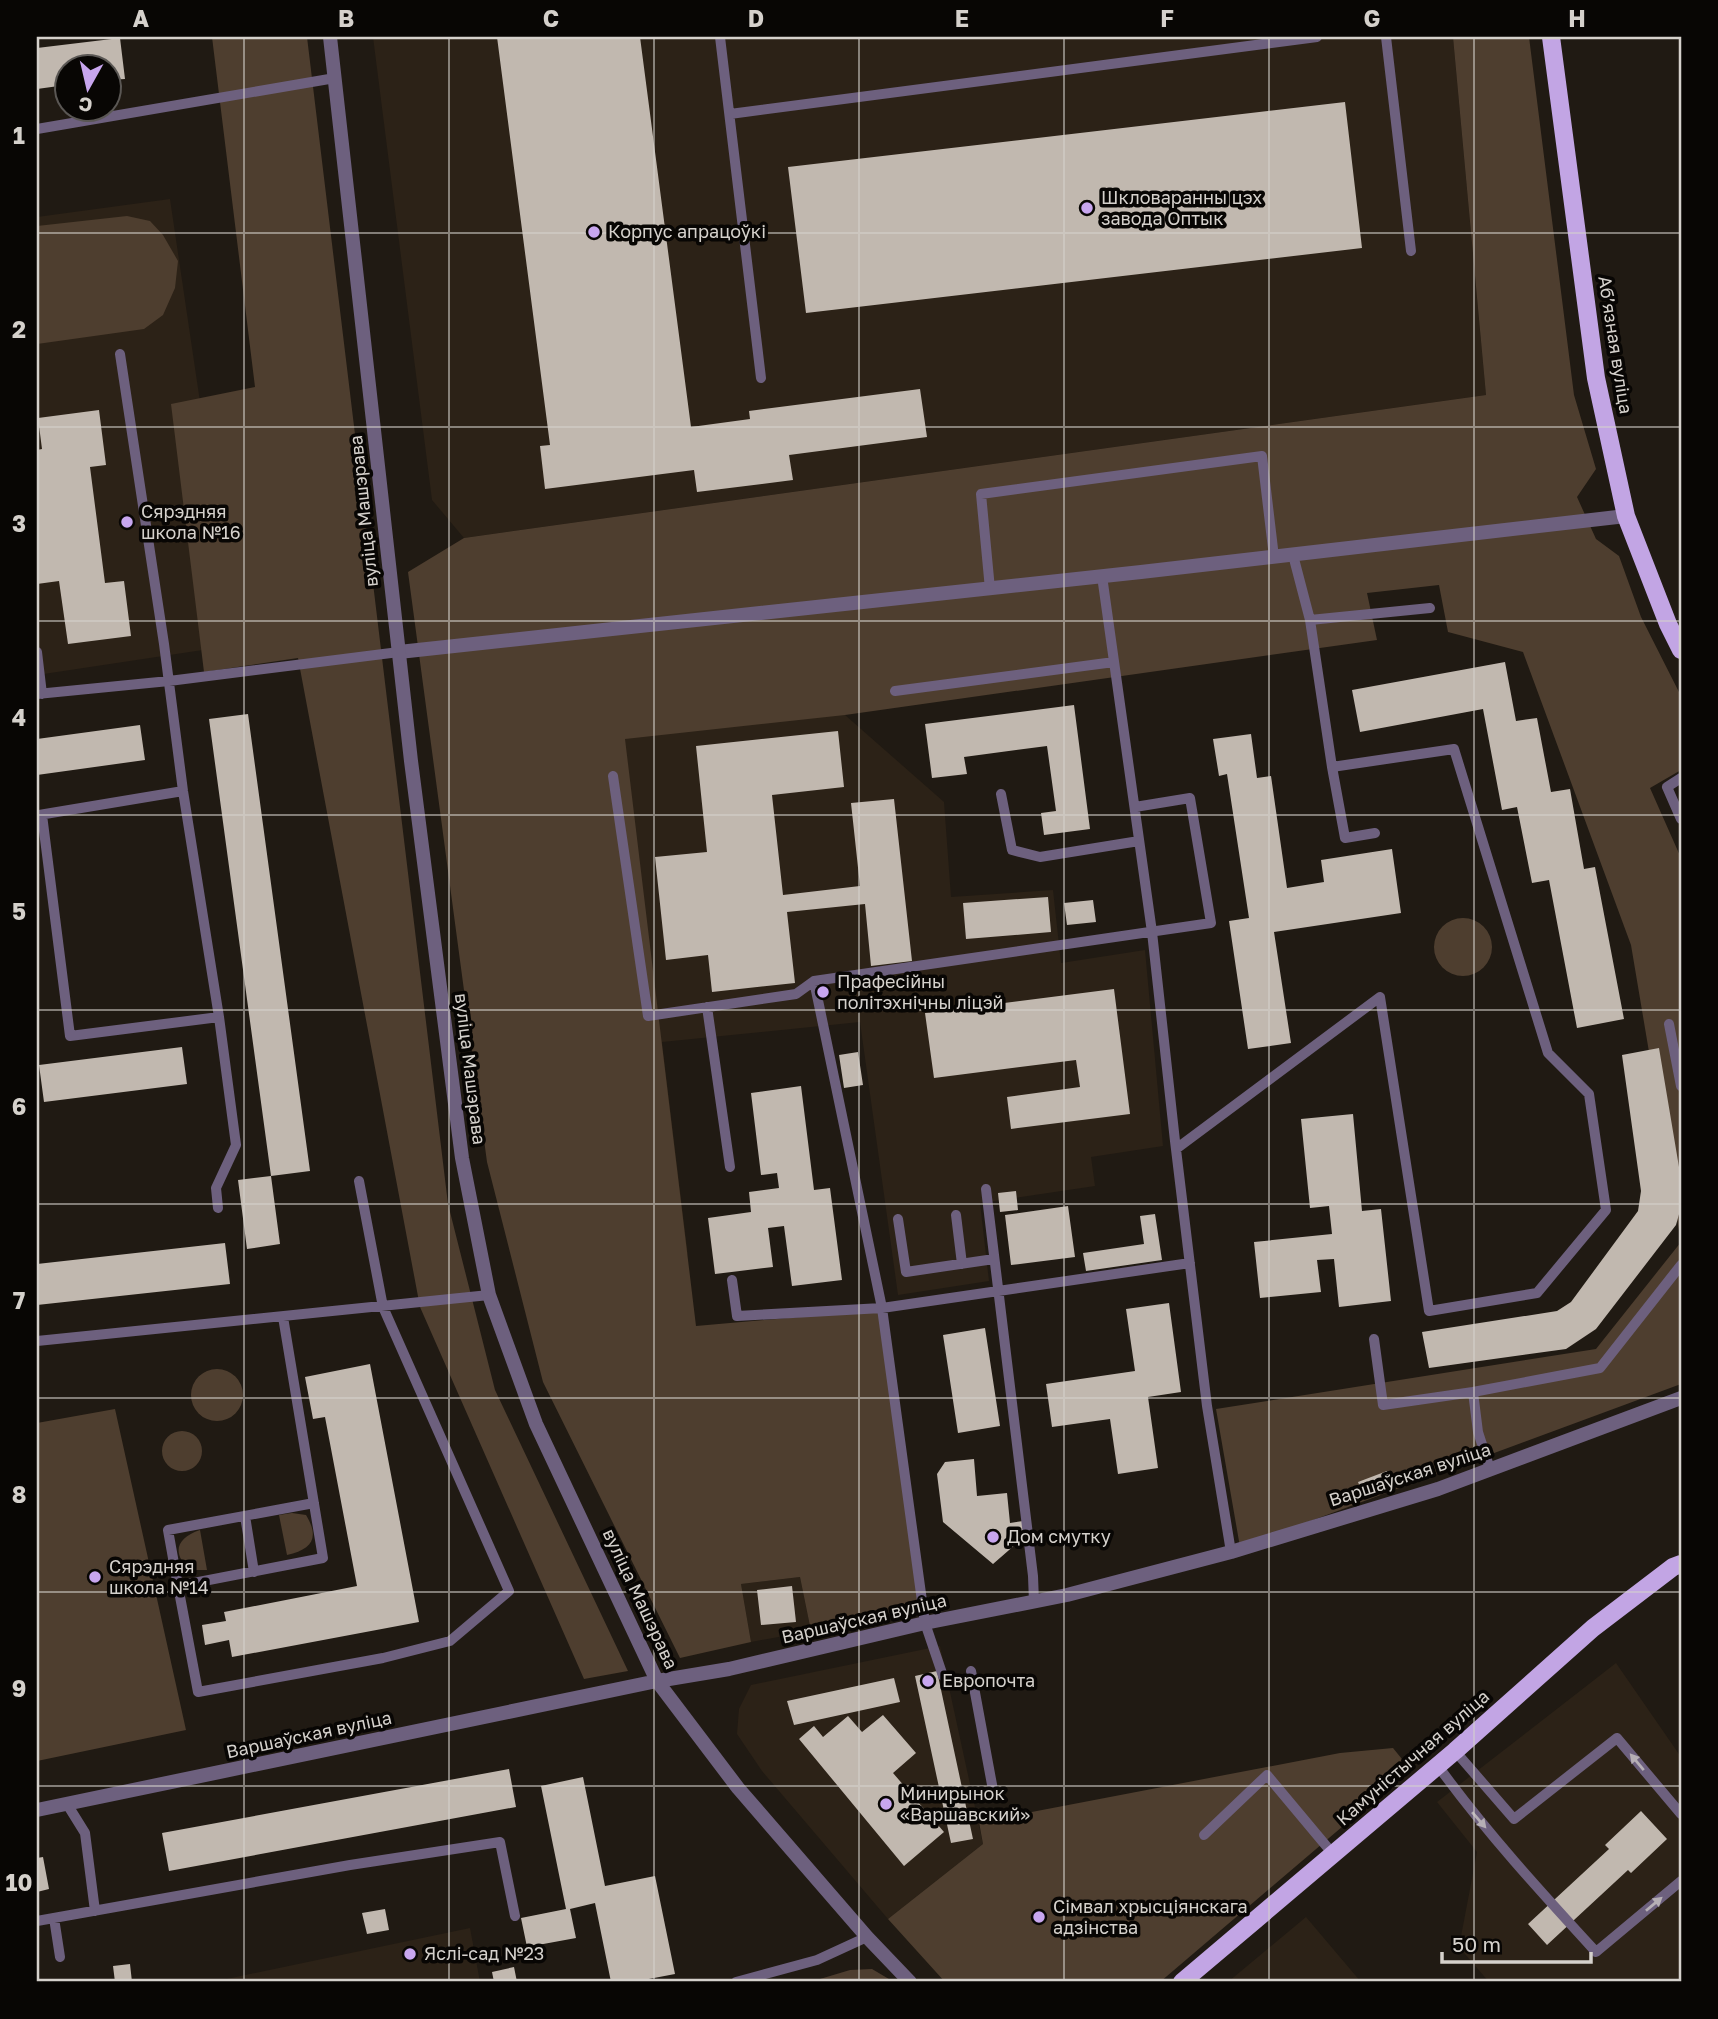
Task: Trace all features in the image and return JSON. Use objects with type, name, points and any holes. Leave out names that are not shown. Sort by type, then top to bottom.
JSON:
[{"type":"main road","name":"Абʼязная вуліца","points":[[1551,37],[1596,378],[1626,516],[1668,624],[1681,650]]},
{"type":"main road","name":"Камуністычная вуліца","points":[[1182,1982],[1438,1766],[1593,1628],[1677,1566],[1681,1551]]},
{"type":"street","name":"вуліца Машэрава","points":[[330,37],[399,652],[462,1158],[489,1295],[536,1423],[657,1681],[738,1788],[867,1937],[910,1982]]},
{"type":"street","points":[[399,652],[990,589],[1626,516]]},
{"type":"street","name":"Варшаўская вуліца","points":[[37,1810],[657,1681],[729,1669],[925,1623],[1034,1602],[1231,1552],[1438,1489],[1681,1398]]},
{"type":"lane","points":[[720,37],[761,378]]},
{"type":"lane","points":[[730,114],[1317,37]]},
{"type":"lane","points":[[1386,37],[1411,251]]},
{"type":"lane","points":[[37,128],[335,78]]},
{"type":"lane","points":[[120,354],[236,1145],[216,1188],[218,1208]]},
{"type":"lane","points":[[990,589],[981,494],[1262,456],[1274,557]]},
{"type":"lane","points":[[1293,555],[1310,620],[1345,838],[1375,833]]},
{"type":"lane","points":[[1102,576],[1152,932],[1207,1406],[1231,1552]]},
{"type":"lane","points":[[1310,620],[1430,608]]},
{"type":"lane","points":[[37,652],[39,694],[169,681],[399,652]]},
{"type":"lane","points":[[895,691],[1114,662]]},
{"type":"lane","points":[[1176,1149],[1380,996],[1429,1311],[1537,1293],[1606,1210],[1589,1094],[1548,1053],[1454,748],[1332,767]]},
{"type":"lane","points":[[613,776],[649,1016],[796,994],[814,981],[1211,923],[1190,798],[1135,807]]},
{"type":"lane","points":[[1681,778],[1667,787],[1681,819]]},
{"type":"lane","points":[[183,791],[40,815],[70,1036],[219,1017]]},
{"type":"lane","points":[[1002,794],[1012,850],[1040,857],[1139,841]]},
{"type":"lane","points":[[814,981],[882,1308],[925,1623],[943,1676]]},
{"type":"lane","points":[[707,1007],[730,1167]]},
{"type":"lane","points":[[1669,1024],[1681,1086]]},
{"type":"lane","points":[[314,1503],[168,1530],[198,1692],[383,1658],[450,1641],[509,1591],[383,1307],[359,1181]]},
{"type":"lane","points":[[986,1189],[1034,1576],[1034,1602]]},
{"type":"lane","points":[[956,1215],[962,1264]]},
{"type":"lane","points":[[898,1219],[906,1272],[994,1259]]},
{"type":"lane","points":[[732,1280],[737,1316],[882,1308],[1190,1263]]},
{"type":"lane","points":[[1374,1339],[1383,1405],[1473,1392],[1600,1368],[1681,1265]]},
{"type":"lane","points":[[37,1341],[489,1295]]},
{"type":"lane","points":[[178,1586],[323,1559],[283,1317]]},
{"type":"lane","points":[[1473,1392],[1478,1432],[1490,1469]]},
{"type":"lane","points":[[245,1516],[254,1572]]},
{"type":"lane","points":[[971,1671],[993,1790]]},
{"type":"lane","points":[[1455,1751],[1514,1819],[1617,1738],[1681,1814]]},
{"type":"lane","points":[[1438,1766],[1471,1811],[1550,1903],[1597,1952],[1681,1881]]},
{"type":"lane","points":[[1204,1835],[1267,1775],[1333,1854]]},
{"type":"lane","points":[[67,1804],[85,1833],[95,1911]]},
{"type":"lane","points":[[37,1921],[350,1865],[500,1842],[515,1916]]},
{"type":"lane","points":[[54,1918],[60,1957]]},
{"type":"lane","points":[[736,1982],[817,1960],[867,1937]]},
{"type":"shaded area","points":[[212,37],[307,37],[448,1204],[495,1390],[628,1671],[584,1679],[420,1307],[298,658],[204,672],[171,404],[255,387]]},
{"type":"shaded area","points":[[373,37],[1453,37],[1486,395],[464,538],[432,500]]},
{"type":"shaded area","points":[[1453,37],[1529,37],[1574,395],[1596,469],[1577,497],[1596,539],[1619,556],[1641,617],[1681,696],[1681,770],[1650,788],[1681,858],[1681,1242],[1631,945],[1523,652],[1448,632],[1439,585],[1367,593],[1377,640],[845,715],[625,739],[696,1326],[881,1310],[922,1607],[811,1631],[800,1577],[741,1584],[751,1642],[680,1658],[543,1382],[487,1162],[408,572],[464,538],[1486,395]]},
{"type":"shaded area","name":"Сярэдняя школа №16","points":[[170,199],[236,645],[37,675],[37,217]]},
{"type":"shaded area","points":[[127,216],[150,221],[163,235],[178,261],[175,288],[163,315],[144,329],[37,344],[37,226]]},
{"type":"shaded area","name":"Прафесійны політэхнічны ліцэй","points":[[835,654],[845,715],[944,802],[951,897],[1053,890],[1061,963],[1145,950],[1163,1146],[1091,1157],[1095,1186],[980,1203],[989,1281],[898,1295],[860,1022],[662,1042],[688,1256],[518,693]]},
{"type":"shaded area","points":[[1457,918],[1469,918],[1484,926],[1492,941],[1492,953],[1484,968],[1469,976],[1457,976],[1442,968],[1434,953],[1434,941],[1442,926]]},
{"type":"shaded area","points":[[1681,1242],[1681,1384],[1240,1547],[1216,1409],[1596,1349]]},
{"type":"shaded area","points":[[217,1369],[236,1376],[243,1395],[236,1414],[217,1421],[198,1414],[191,1395],[198,1376]]},
{"type":"shaded area","name":"Сярэдняя школа №14","points":[[115,1409],[186,1730],[37,1761],[37,1423]]},
{"type":"shaded area","points":[[182,1431],[190,1432],[196,1437],[201,1443],[201,1459],[196,1465],[190,1470],[182,1471],[174,1470],[168,1465],[163,1459],[162,1451],[163,1443],[168,1437],[174,1432]]},
{"type":"shaded area","points":[[279,1515],[306,1515],[313,1536],[308,1546],[287,1555]]},
{"type":"shaded area","points":[[200,1530],[207,1570],[191,1570],[181,1558],[179,1547],[186,1537]]},
{"type":"shaded area","points":[[800,1577],[811,1631],[751,1642],[741,1584]]},
{"type":"shaded area","points":[[940,1646],[983,1844],[888,1919],[762,1771],[737,1734],[739,1709],[751,1685]]},
{"type":"shaded area","points":[[1616,1663],[1681,1757],[1681,1982],[1489,1982],[1459,1947],[1477,1852],[1437,1802]]},
{"type":"shaded area","points":[[1393,1748],[1410,1769],[1160,1982],[945,1982],[888,1919],[983,1844],[979,1822],[1340,1753]]},
{"type":"shaded area","points":[[1306,1917],[1361,1982],[1228,1982]]},
{"type":"shaded area","name":"Яслі-сад №23","points":[[470,1928],[480,1982],[212,1982],[222,1980]]},
{"type":"shaded area","points":[[872,1969],[894,1982],[810,1982],[850,1970]]},
{"type":"building","name":"Корпус апрацоўкі","points":[[497,37],[640,37],[691,427],[750,419],[749,411],[920,389],[927,437],[789,455],[793,480],[697,492],[694,470],[545,489],[540,446],[550,445]]},
{"type":"building","points":[[120,38],[122,52],[52,52],[52,87],[37,89],[37,48]]},
{"type":"building","points":[[122,54],[125,79],[122,79]]},
{"type":"building","points":[[1345,102],[1362,248],[806,313],[788,167]]},
{"type":"building","points":[[99,410],[106,465],[90,467],[105,583],[124,581],[131,636],[68,644],[59,581],[37,584],[37,450],[42,449],[38,418]]},
{"type":"building","points":[[1505,662],[1516,721],[1537,718],[1551,792],[1570,789],[1584,869],[1595,867],[1624,1019],[1577,1028],[1549,880],[1532,883],[1517,807],[1502,810],[1483,709],[1360,732],[1352,690]]},
{"type":"building","points":[[1074,705],[1090,829],[1044,835],[1041,813],[1056,811],[1047,746],[964,757],[967,774],[932,778],[925,724]]},
{"type":"building","points":[[248,714],[310,1171],[271,1176],[209,719]]},
{"type":"building","points":[[140,725],[145,760],[37,775],[37,739]]},
{"type":"building","points":[[838,731],[844,787],[772,795],[783,895],[860,886],[851,803],[894,799],[912,961],[871,966],[865,904],[787,912],[795,983],[712,992],[708,955],[666,960],[655,857],[707,852],[696,746]]},
{"type":"building","points":[[1251,734],[1257,778],[1271,776],[1287,888],[1324,882],[1321,860],[1392,849],[1401,913],[1274,932],[1291,1043],[1248,1049],[1229,921],[1249,918],[1227,774],[1219,776],[1213,739]]},
{"type":"building","points":[[1048,897],[1051,932],[966,939],[963,903]]},
{"type":"building","points":[[1093,900],[1096,922],[1067,925],[1064,903]]},
{"type":"building","points":[[1114,989],[1130,1114],[1011,1129],[1007,1097],[1080,1087],[1076,1060],[934,1078],[925,1013]]},
{"type":"building","points":[[182,1047],[187,1084],[44,1102],[39,1065]]},
{"type":"building","points":[[1659,1048],[1681,1179],[1681,1207],[1676,1225],[1596,1329],[1566,1349],[1429,1368],[1422,1332],[1557,1311],[1571,1302],[1638,1211],[1641,1191],[1622,1055]]},
{"type":"building","points":[[858,1052],[863,1085],[844,1088],[839,1055]]},
{"type":"building","points":[[801,1086],[814,1190],[830,1188],[842,1280],[792,1286],[784,1226],[768,1228],[773,1267],[715,1274],[708,1218],[751,1212],[749,1192],[779,1188],[777,1173],[761,1175],[751,1093]]},
{"type":"building","points":[[1353,1114],[1362,1211],[1381,1209],[1391,1301],[1339,1307],[1334,1259],[1317,1260],[1321,1292],[1260,1298],[1254,1242],[1332,1234],[1329,1206],[1310,1208],[1301,1119]]},
{"type":"building","points":[[271,1176],[280,1244],[247,1249],[238,1180]]},
{"type":"building","points":[[1016,1191],[1018,1210],[1000,1212],[998,1193]]},
{"type":"building","points":[[1068,1206],[1075,1257],[1011,1265],[1005,1215]]},
{"type":"building","points":[[1155,1214],[1162,1260],[1086,1271],[1083,1253],[1144,1244],[1140,1216]]},
{"type":"building","points":[[225,1243],[230,1284],[37,1305],[37,1264]]},
{"type":"building","points":[[1169,1303],[1181,1392],[1148,1397],[1158,1468],[1118,1474],[1110,1419],[1052,1427],[1046,1384],[1135,1371],[1126,1309]]},
{"type":"building","points":[[985,1328],[1000,1426],[958,1433],[943,1335]]},
{"type":"building","points":[[370,1364],[419,1622],[232,1657],[229,1640],[205,1645],[202,1625],[226,1621],[224,1612],[357,1586],[325,1417],[313,1419],[305,1377]]},
{"type":"building","points":[[974,1459],[977,1496],[1007,1493],[1010,1523],[1023,1521],[1025,1536],[993,1564],[943,1522],[937,1474],[945,1462]]},
{"type":"building","points":[[1387,1471],[1393,1487],[1364,1497],[1358,1482]]},
{"type":"building","points":[[792,1586],[796,1622],[761,1625],[757,1590]]},
{"type":"building","points":[[937,1671],[973,1839],[951,1843],[915,1676]]},
{"type":"building","points":[[894,1678],[900,1702],[794,1725],[787,1701]]},
{"type":"building","name":"Минирынок «Варшавский»","points":[[883,1715],[916,1753],[893,1773],[944,1832],[904,1866],[799,1739],[814,1726],[823,1737],[848,1716],[862,1732]]},
{"type":"building","points":[[509,1769],[516,1807],[169,1871],[162,1833]]},
{"type":"building","points":[[583,1777],[605,1886],[655,1876],[675,1974],[633,1982],[611,1982],[595,1903],[570,1909],[576,1938],[527,1947],[521,1918],[566,1909],[541,1786]]},
{"type":"building","points":[[1641,1811],[1667,1839],[1631,1873],[1628,1870],[1547,1945],[1528,1924],[1609,1849],[1605,1845]]},
{"type":"building","points":[[43,1857],[49,1889],[37,1892],[37,1858]]},
{"type":"building","points":[[385,1909],[389,1930],[367,1934],[362,1913]]},
{"type":"building","points":[[130,1964],[132,1982],[115,1982],[113,1966]]},
{"type":"building","points":[[514,1967],[517,1982],[494,1982],[492,1972]]},
{"type":"place","name":"Шкловаранны цэх завода Оптык","points":[[1087,208]]},
{"type":"place","name":"Корпус апрацоўкі","points":[[594,232]]},
{"type":"place","name":"Сярэдняя школа №16","points":[[127,522]]},
{"type":"place","name":"Прафесійны політэхнічны ліцэй","points":[[823,992]]},
{"type":"place","name":"Дом смутку","points":[[993,1537]]},
{"type":"place","name":"Сярэдняя школа №14","points":[[95,1577]]},
{"type":"place","name":"Европочта","points":[[928,1681]]},
{"type":"place","name":"Минирынок «Варшавский»","points":[[886,1804]]},
{"type":"place","name":"Сімвал хрысціянскага адзінства","points":[[1039,1917]]},
{"type":"place","name":"Яслі-сад №23","points":[[410,1954]]}]
